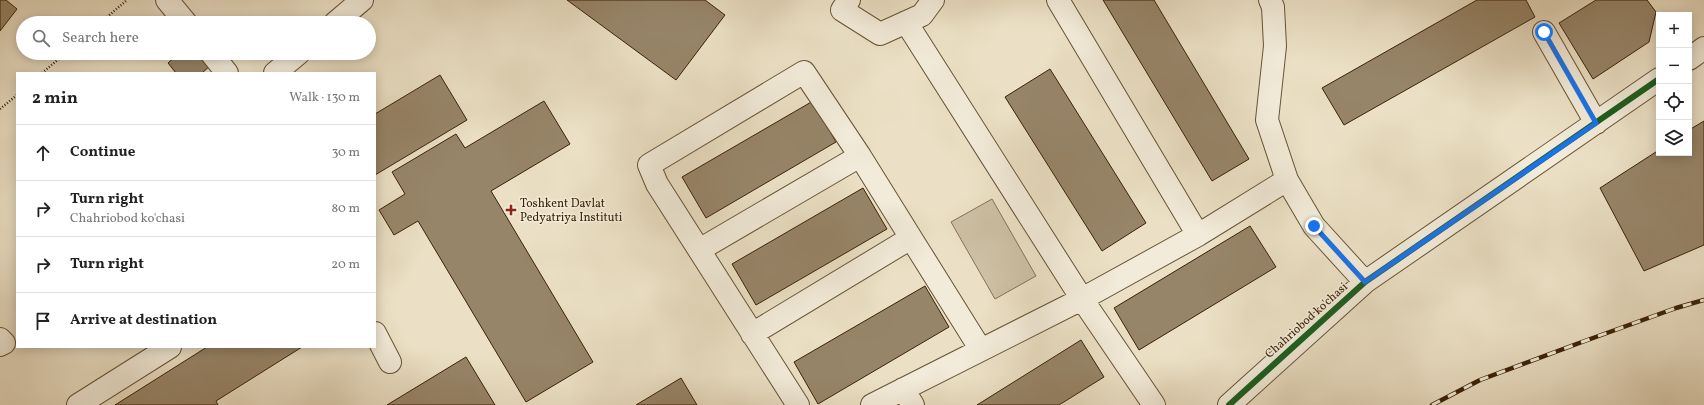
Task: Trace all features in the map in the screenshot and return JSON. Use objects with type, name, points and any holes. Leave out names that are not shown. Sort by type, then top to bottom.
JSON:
[{"type":"street","points":[[167,0],[180,16]]},
{"type":"street","points":[[343,16],[362,0]]},
{"type":"street","points":[[849,0],[842,10],[880,34],[922,15],[933,0]]},
{"type":"street","points":[[1058,0],[1198,234]]},
{"type":"street","points":[[1270,0],[1273,8],[1275,46],[1267,120],[1287,180],[1314,226],[1365,282]]},
{"type":"street","points":[[906,22],[1082,299],[1154,405]]},
{"type":"street","points":[[1544,32],[1596,123]]},
{"type":"street","points":[[1692,57],[1704,48]]},
{"type":"street","points":[[217,60],[226,72]]},
{"type":"street","points":[[276,72],[291,60]]},
{"type":"street","points":[[798,405],[657,184],[649,165],[804,72],[860,156],[981,350]]},
{"type":"street","name":"Chahriobod ko'chasi","points":[[1229,405],[1365,282],[1656,81]]},
{"type":"street","points":[[699,250],[860,156]]},
{"type":"street","points":[[872,405],[908,397],[981,350],[1082,299],[1198,234],[1287,180]]},
{"type":"street","points":[[752,334],[911,238]]},
{"type":"street","points":[[376,335],[390,362]]},
{"type":"street","points":[[0,339],[4,343],[0,346]]},
{"type":"street","points":[[78,405],[168,348]]},
{"type":"path","points":[[108,16],[127,0]]},
{"type":"path","points":[[43,72],[58,60]]},
{"type":"path","points":[[0,109],[16,96]]},
{"type":"shaded area","points":[[992,199],[1036,276],[995,299],[951,222]]},
{"type":"building","points":[[0,0],[6,0],[17,9],[0,31]]},
{"type":"building","points":[[567,0],[705,0],[725,15],[676,80]]},
{"type":"building","points":[[1103,0],[1154,0],[1249,159],[1212,181]]},
{"type":"building","points":[[1477,0],[1526,0],[1535,17],[1344,125],[1322,88]]},
{"type":"building","points":[[1596,0],[1647,0],[1656,12],[1649,42],[1593,79],[1559,23]]},
{"type":"building","points":[[171,60],[206,60],[211,65],[203,72],[175,72],[168,63]]},
{"type":"building","points":[[1050,69],[1146,223],[1102,251],[1005,97]]},
{"type":"building","points":[[440,75],[467,120],[376,174],[376,113]]},
{"type":"building","points":[[544,101],[570,144],[491,191],[593,362],[526,402],[418,221],[394,235],[379,210],[405,194],[392,172],[456,134],[465,148]]},
{"type":"building","points":[[813,101],[836,142],[706,218],[682,177]]},
{"type":"building","points":[[1704,121],[1704,245],[1644,271],[1600,188],[1656,152],[1656,156],[1692,156],[1692,128]]},
{"type":"building","points":[[863,188],[887,229],[756,305],[732,264]]},
{"type":"building","points":[[1250,226],[1276,267],[1139,350],[1114,308]]},
{"type":"building","points":[[925,286],[949,327],[818,404],[794,362]]},
{"type":"building","points":[[1081,340],[1104,377],[1059,405],[977,405]]},
{"type":"building","points":[[205,348],[300,348],[216,401],[218,405],[115,405]]},
{"type":"building","points":[[466,357],[495,405],[387,405]]},
{"type":"building","points":[[681,378],[697,405],[636,405]]},
{"type":"railway","points":[[1432,405],[1480,380],[1676,308],[1704,300]]},
{"type":"cycle path","points":[[1229,405],[1365,282],[1656,81]]},
{"type":"place","name":"Toshkent Davlat Pedyatriya Instituti","points":[[511,210]]},
{"type":"route","points":[[1314,226],[1365,282],[1596,123],[1544,32]]}]
